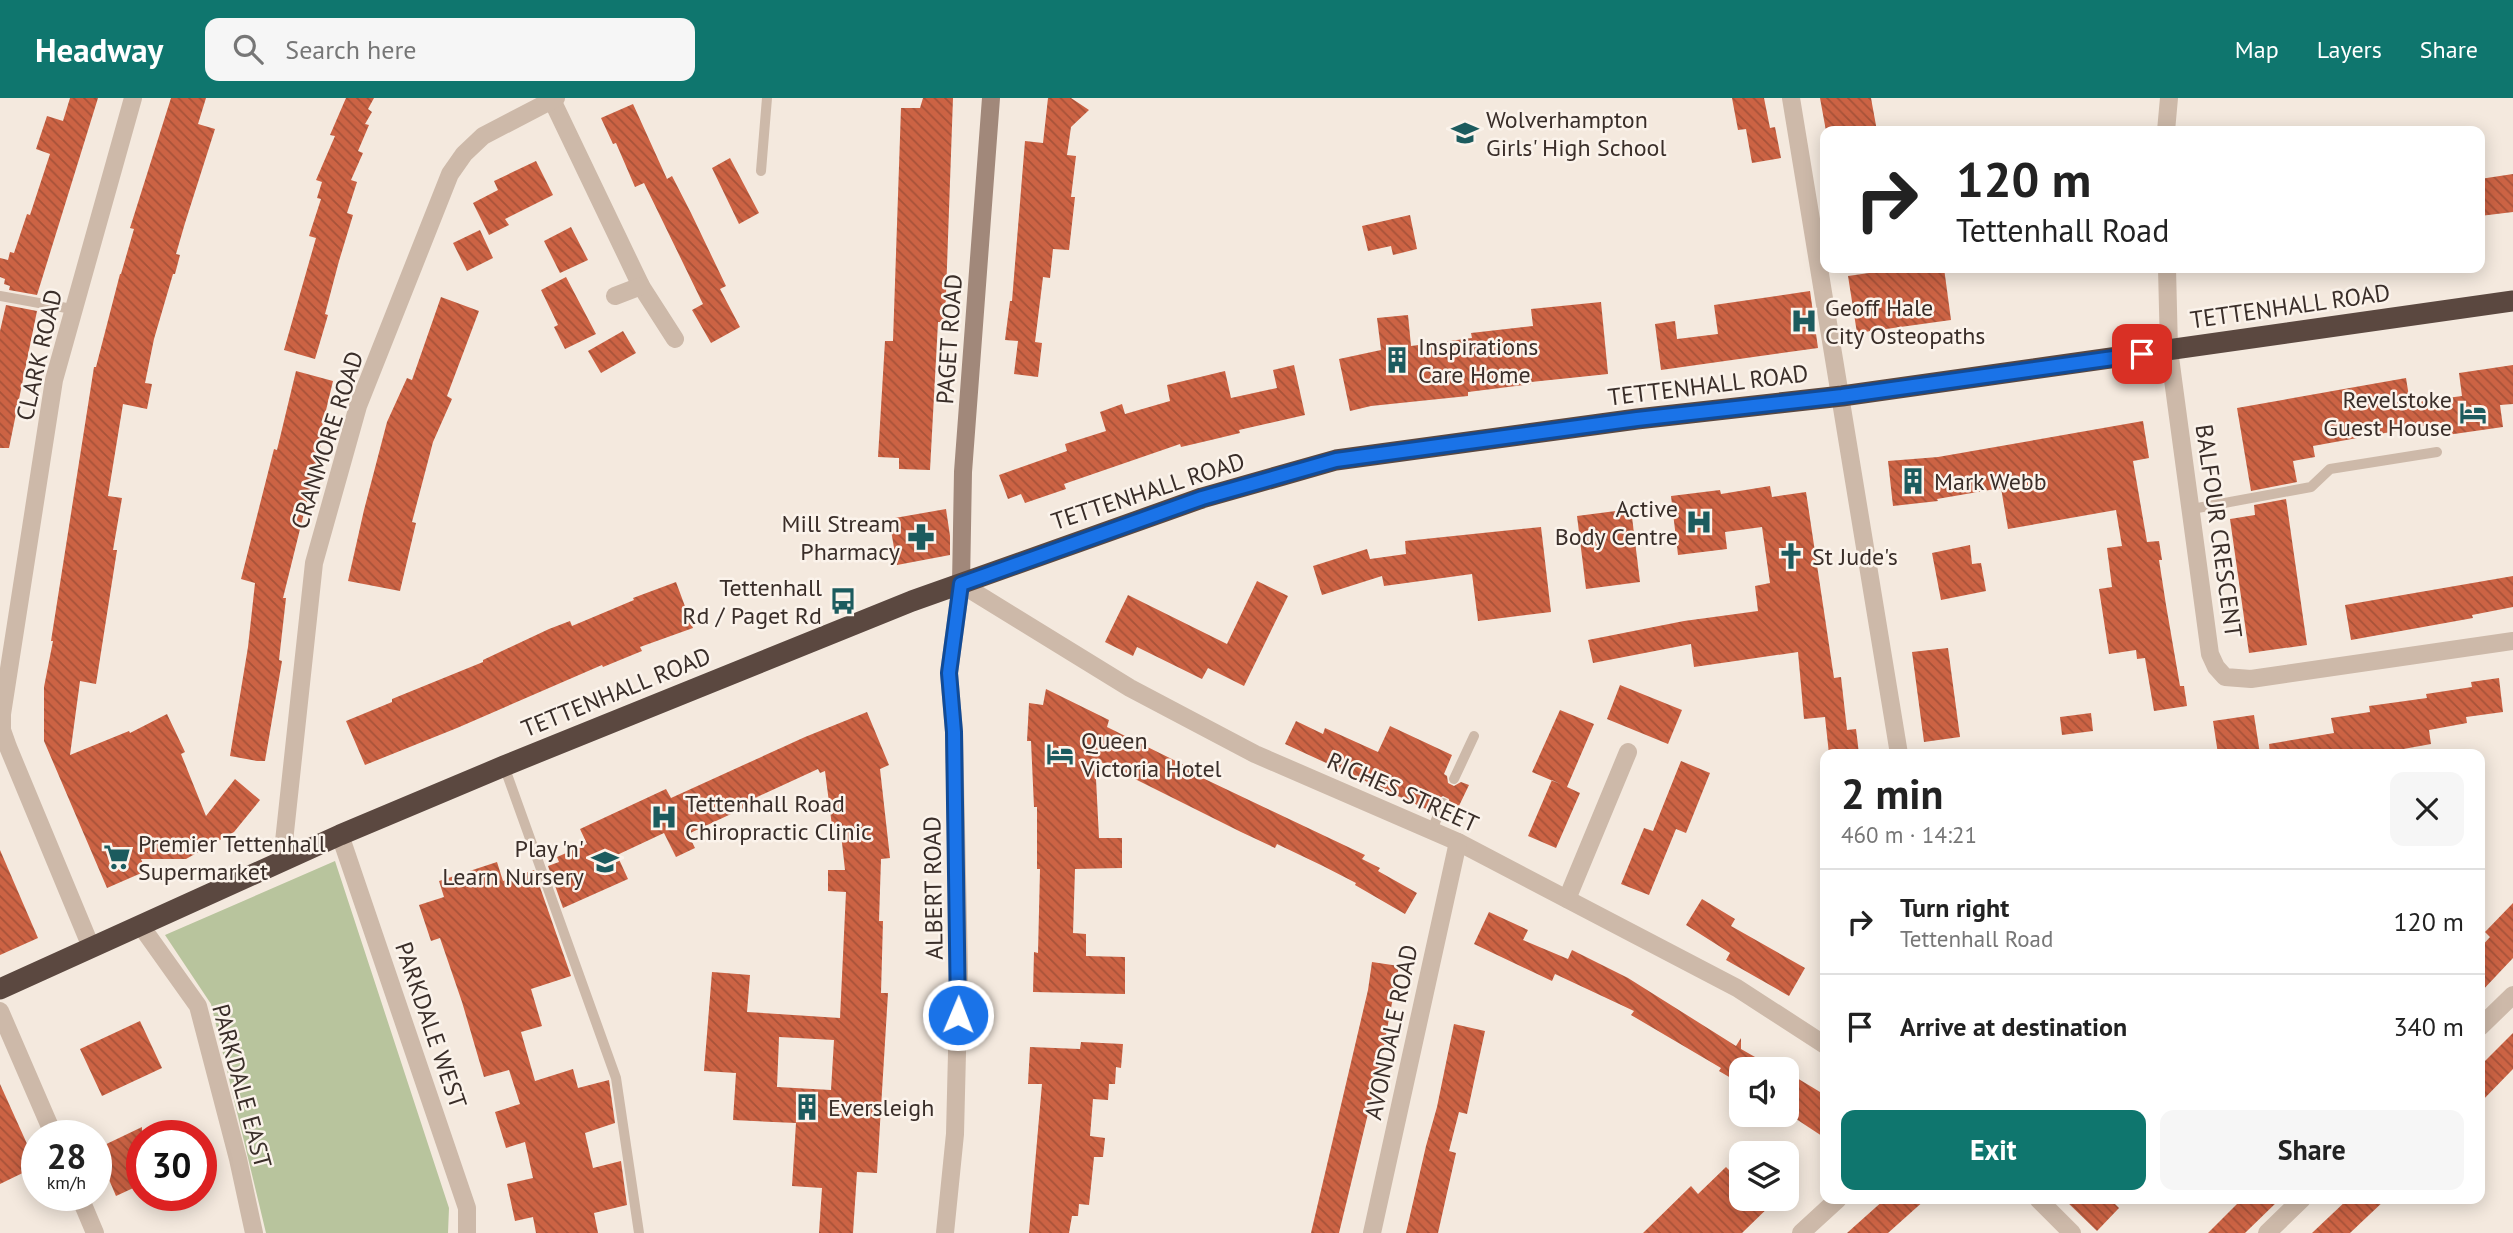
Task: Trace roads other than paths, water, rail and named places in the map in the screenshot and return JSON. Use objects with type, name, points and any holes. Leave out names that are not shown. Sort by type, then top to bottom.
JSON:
[{"type":"highway","name":"TETTENHALL ROAD","points":[[0,989],[340,835],[912,601],[1202,498],[1336,460],[1637,419],[1842,396],[2513,300]]},
{"type":"street","name":"CLARK ROAD","points":[[91,947],[8,747],[2,730],[1,714],[54,380],[133,98]]},
{"type":"street","name":"PAGET ROAD","points":[[961,584],[963,472],[991,98]]},
{"type":"street","points":[[1791,98],[1820,267]]},
{"type":"street","points":[[2166,126],[2169,98]]},
{"type":"street","name":"CRANMORE ROAD","points":[[282,860],[314,563],[358,405],[450,174],[464,155],[483,136],[554,99],[641,286],[675,339]]},
{"type":"street","points":[[1821,273],[1898,749]]},
{"type":"street","name":"BALFOUR CRESCENT","points":[[2167,273],[2169,350],[2210,654],[2225,677],[2251,679],[2513,641]]},
{"type":"street","points":[[615,296],[641,286]]},
{"type":"street","name":"RICHES STREET","points":[[961,584],[1130,688],[1232,742],[1458,842],[1737,988],[1820,1042]]},
{"type":"street","name":"ALBERT ROAD","points":[[945,1233],[955,1134],[959,971],[954,732],[949,673],[961,584]]},
{"type":"street","points":[[1567,899],[1628,752]]},
{"type":"street","name":"PARKDALE WEST","points":[[340,835],[467,1208],[467,1233]]},
{"type":"street","name":"AVONDALE ROAD","points":[[1372,1233],[1458,842]]},
{"type":"street","name":"PARKDALE EAST","points":[[141,926],[198,1006],[238,1159],[254,1233]]},
{"type":"street","points":[[2485,1022],[2513,995]]},
{"type":"street","points":[[0,1011],[47,1120]]},
{"type":"street","points":[[1801,1233],[1833,1204]]},
{"type":"street","points":[[2043,1204],[2072,1233]]},
{"type":"street","points":[[2267,1233],[2297,1204]]},
{"type":"street","points":[[86,1211],[95,1233]]},
{"type":"lane","points":[[761,171],[767,98]]},
{"type":"lane","points":[[0,296],[72,309]]},
{"type":"lane","points":[[2192,509],[2311,487],[2330,469],[2437,452]]},
{"type":"lane","points":[[1454,779],[1474,736]]},
{"type":"lane","points":[[504,766],[616,1077],[639,1233]]},
{"type":"lane","points":[[1432,830],[1443,803]]},
{"type":"place","name":"Wolverhampton Girls' High School","points":[[1465,133]]},
{"type":"place","name":"Geoff Hale City Osteopaths","points":[[1804,321]]},
{"type":"place","name":"Inspirations Care Home","points":[[1397,360]]},
{"type":"place","name":"Revelstoke Guest House","points":[[2473,413]]},
{"type":"place","name":"Mark Webb","points":[[1913,481]]},
{"type":"place","name":"Active Body Centre","points":[[1699,522]]},
{"type":"place","name":"Mill Stream Pharmacy","points":[[921,537]]},
{"type":"place","name":"St Jude's","points":[[1791,556]]},
{"type":"place","name":"Tettenhall Rd / Paget Rd","points":[[843,601]]},
{"type":"place","name":"Queen Victoria Hotel","points":[[1060,754]]},
{"type":"place","name":"Tettenhall Road Chiropractic Clinic","points":[[664,817]]},
{"type":"place","name":"Premier Tettenhall Supermarket","points":[[117,857]]},
{"type":"place","name":"Play 'n' Learn Nursery","points":[[605,862]]},
{"type":"place","name":"Eversleigh","points":[[807,1107]]}]
